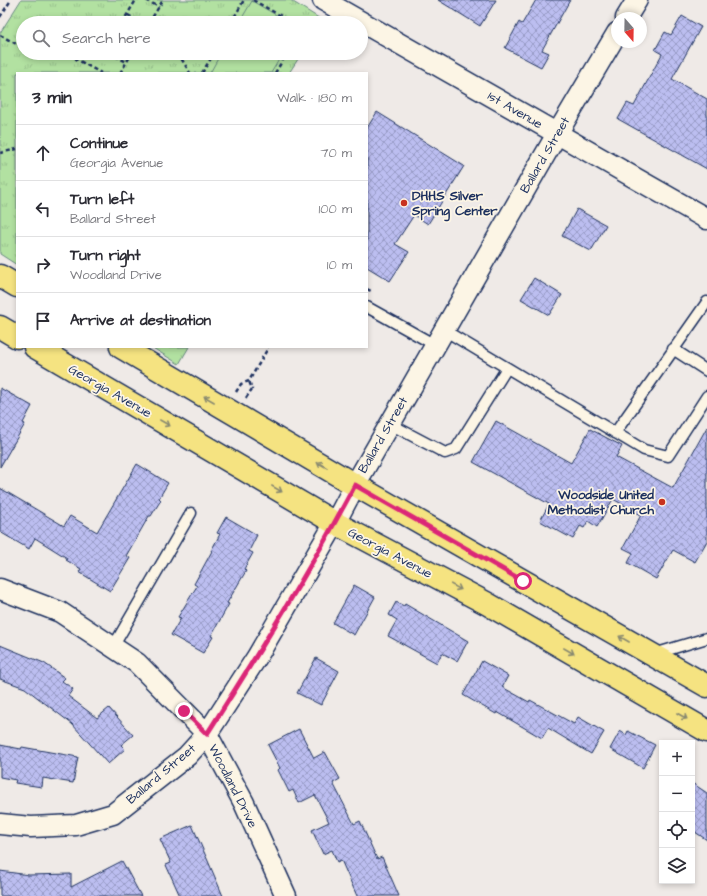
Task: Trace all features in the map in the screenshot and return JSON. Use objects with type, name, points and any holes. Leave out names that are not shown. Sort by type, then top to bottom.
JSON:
[{"type":"main road","points":[[0,276],[16,285]]},
{"type":"main road","points":[[0,327],[16,336]]},
{"type":"main road","name":"Georgia Avenue","points":[[37,348],[335,523],[486,603],[707,731]]},
{"type":"main road","points":[[123,348],[355,485],[707,686]]},
{"type":"street","name":"1st Avenue","points":[[323,0],[351,16]]},
{"type":"street","points":[[630,12],[637,0]]},
{"type":"street","name":"1st Avenue","points":[[368,26],[707,219]]},
{"type":"street","name":"Ballard Street","points":[[0,824],[31,827],[76,825],[113,814],[187,756],[207,734],[257,657],[557,134],[611,43]]},
{"type":"street","name":"Woodland Drive","points":[[0,589],[60,612],[137,663],[207,734],[244,803],[286,896]]},
{"type":"lane","points":[[615,433],[707,302]]},
{"type":"lane","points":[[368,307],[507,368],[644,450],[668,456],[707,396]]},
{"type":"lane","points":[[673,349],[707,371]]},
{"type":"lane","points":[[390,424],[445,453],[456,449],[507,368]]},
{"type":"lane","points":[[113,647],[191,513]]},
{"type":"lane","points":[[652,655],[707,638]]},
{"type":"path","points":[[0,17],[11,0]]},
{"type":"path","points":[[128,15],[136,0]]},
{"type":"path","points":[[146,0],[159,7]]},
{"type":"path","points":[[153,16],[163,0]]},
{"type":"path","points":[[235,16],[244,0]]},
{"type":"path","points":[[253,0],[281,16]]},
{"type":"path","points":[[0,35],[16,44]]},
{"type":"path","points":[[78,60],[99,72]]},
{"type":"path","points":[[121,72],[127,62],[123,60]]},
{"type":"path","points":[[182,60],[189,72]]},
{"type":"path","points":[[203,72],[210,60]]},
{"type":"path","points":[[276,72],[283,60]]},
{"type":"path","points":[[0,153],[16,149]]},
{"type":"path","points":[[236,392],[241,384],[249,381],[268,348]]},
{"type":"path","points":[[246,398],[252,389],[249,381]]},
{"type":"green space","points":[[21,0],[290,0],[316,16],[16,16],[16,60],[297,60],[290,72],[16,72],[16,264],[0,254],[0,33]]},
{"type":"green space","points":[[252,1],[278,16],[243,16]]},
{"type":"green space","points":[[217,60],[279,60],[272,72],[211,72]]},
{"type":"green space","points":[[153,348],[188,348],[179,364]]},
{"type":"building","points":[[438,0],[496,0],[480,26]]},
{"type":"building","points":[[536,0],[570,0],[542,50],[549,53],[541,67],[505,48],[519,22],[522,24]]},
{"type":"building","points":[[682,16],[701,27],[672,79],[707,99],[707,169],[618,119],[627,103],[634,106],[662,54],[655,50],[665,32],[671,35]]},
{"type":"building","name":"DHHS Silver Spring Center","points":[[377,112],[464,166],[428,224],[414,215],[395,244],[409,252],[390,281],[368,268],[368,126]]},
{"type":"building","points":[[577,209],[606,225],[591,251],[562,236]]},
{"type":"building","points":[[534,278],[562,295],[549,315],[521,299]]},
{"type":"building","points":[[0,388],[32,406],[23,423],[25,424],[0,467]]},
{"type":"building","name":"Woodside United Methodist Church","points":[[496,421],[571,463],[590,429],[622,446],[616,457],[673,488],[707,427],[707,541],[695,562],[673,550],[656,579],[628,563],[633,553],[623,548],[641,515],[613,499],[597,527],[588,521],[584,528],[580,526],[573,539],[540,521],[549,504],[473,462]]},
{"type":"building","points":[[137,464],[168,483],[159,498],[161,500],[151,516],[149,516],[126,556],[130,558],[110,591],[79,572],[81,569],[66,560],[67,558],[35,538],[29,549],[0,532],[0,488],[64,526],[70,516],[97,532]]},
{"type":"building","points":[[226,517],[257,535],[249,551],[253,553],[244,569],[246,571],[227,603],[229,604],[211,636],[213,637],[203,653],[171,635],[181,618],[178,617],[197,586],[194,584],[212,551],[220,534],[217,533]]},
{"type":"building","points":[[354,585],[375,597],[354,635],[333,623]]},
{"type":"building","points":[[396,602],[404,606],[405,604],[468,641],[457,661],[442,653],[437,663],[388,636],[397,620],[389,615]]},
{"type":"building","points":[[0,645],[44,663],[65,678],[62,681],[73,689],[68,696],[97,718],[109,708],[133,735],[121,745],[125,749],[108,764],[72,724],[25,688],[0,679]]},
{"type":"building","points":[[316,658],[339,671],[321,705],[297,693]]},
{"type":"building","points":[[482,661],[508,676],[502,687],[529,702],[530,700],[574,724],[578,717],[604,732],[591,754],[548,728],[542,738],[497,712],[496,714],[463,695]]},
{"type":"building","points":[[299,729],[314,758],[325,752],[340,779],[333,783],[354,824],[360,821],[377,859],[382,857],[399,896],[357,896],[341,860],[337,862],[332,850],[323,854],[312,830],[329,822],[315,795],[299,803],[293,790],[289,792],[278,770],[280,768],[268,745]]},
{"type":"building","points":[[620,731],[626,735],[628,731],[655,745],[643,768],[610,749]]},
{"type":"building","points":[[0,745],[21,749],[22,747],[78,757],[73,783],[43,778],[42,787],[15,783],[16,780],[0,777]]},
{"type":"building","points":[[695,785],[707,793],[707,840],[695,832]]},
{"type":"building","points":[[192,825],[223,896],[180,896],[166,865],[171,863],[160,839]]},
{"type":"building","points":[[122,861],[141,896],[0,896],[0,871],[29,875],[71,874],[71,887]]},
{"type":"place","name":"DHHS Silver Spring Center","points":[[404,203]]},
{"type":"place","name":"Woodside United Methodist Church","points":[[662,502]]},
{"type":"route","points":[[184,711],[207,734],[257,657],[335,523],[355,485],[523,581]]}]
